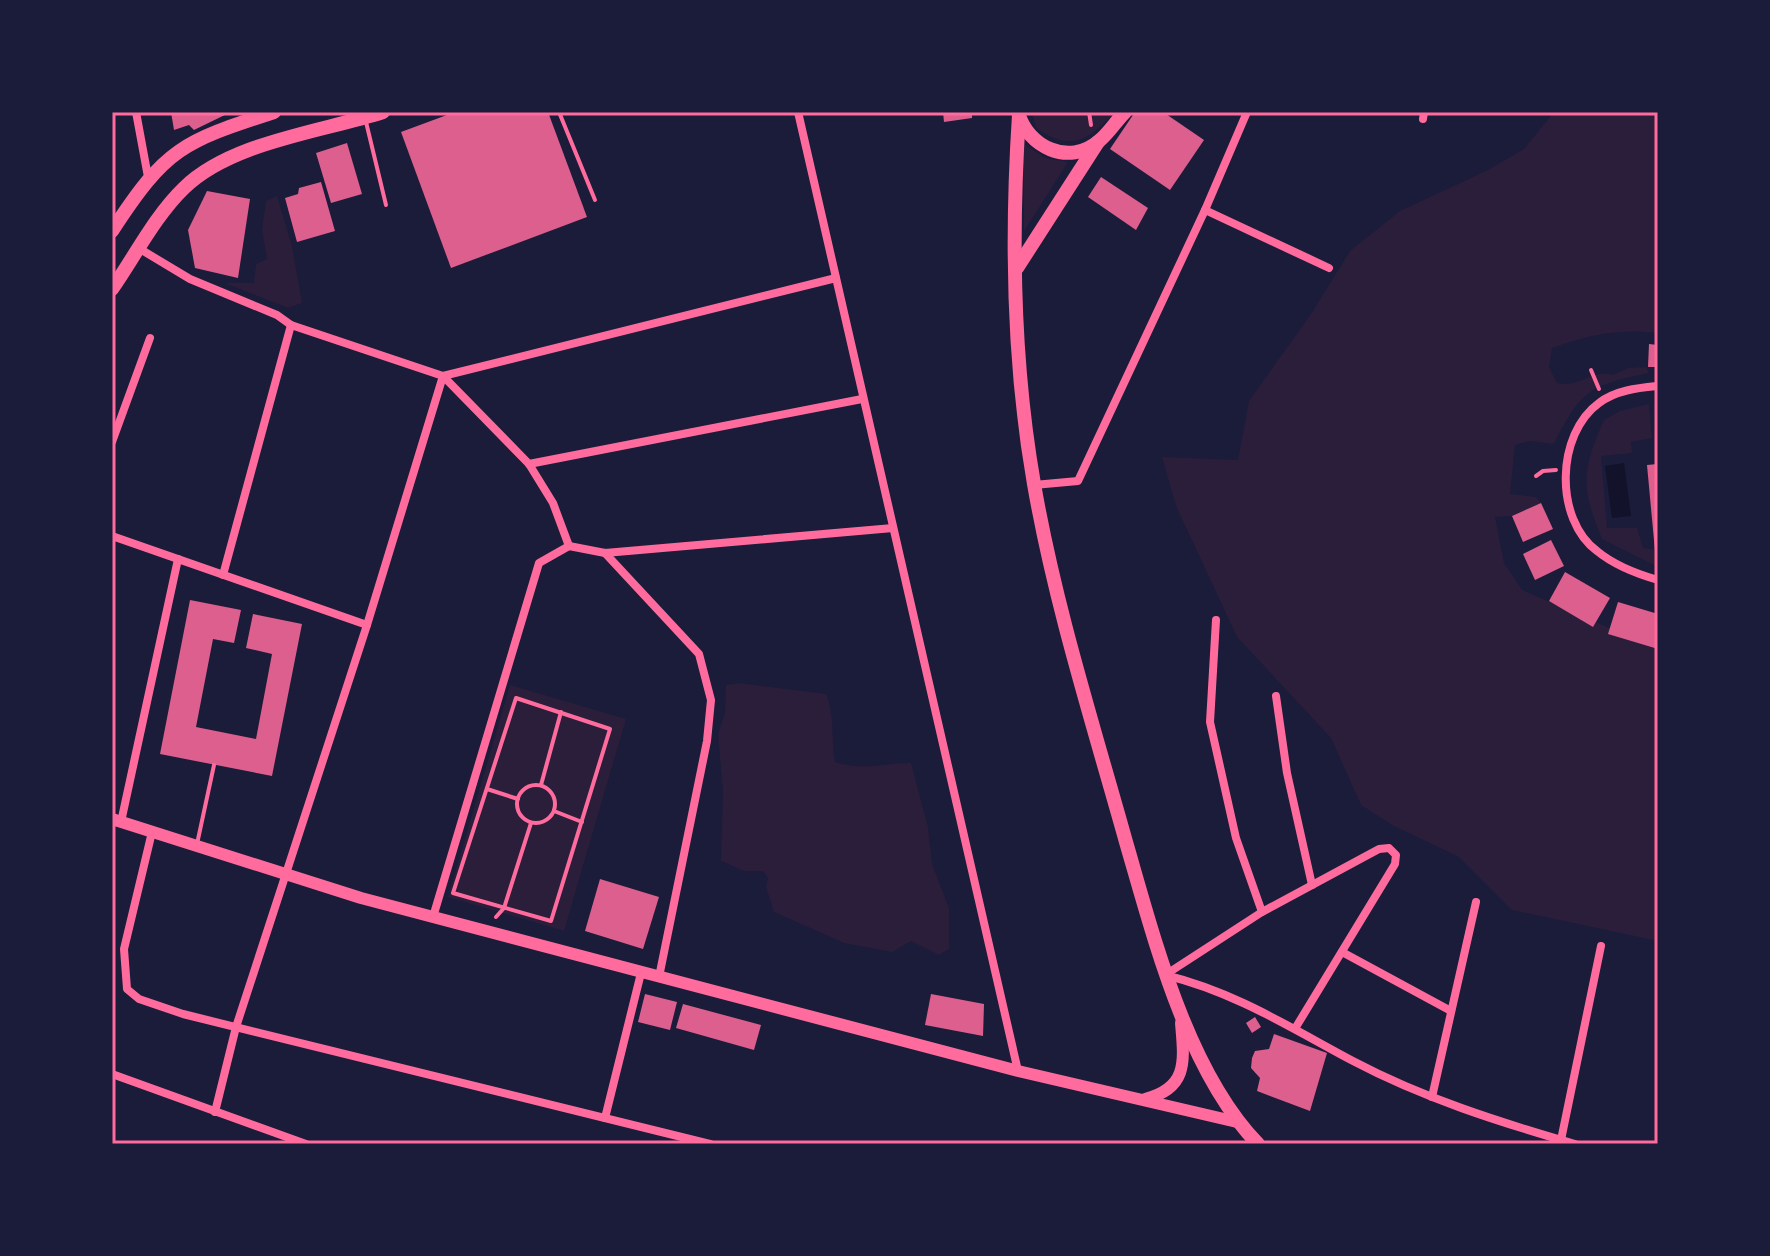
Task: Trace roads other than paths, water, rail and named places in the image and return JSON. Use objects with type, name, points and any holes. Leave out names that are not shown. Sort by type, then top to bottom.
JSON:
[{"type":"main road","points":[[112,231],[148,177],[193,140],[274,112]]},
{"type":"main road","points":[[112,289],[183,189],[210,167],[241,153],[382,112]]},
{"type":"main road","points":[[1017,269],[1055,204],[1098,142],[1125,112]]},
{"type":"main road","points":[[1018,114],[1025,130],[1051,150],[1076,152],[1098,142]]},
{"type":"main road","points":[[1018,114],[1019,367],[1034,485],[1074,653],[1165,975],[1196,1045],[1237,1122],[1258,1144]]},
{"type":"main road","points":[[116,820],[285,874],[483,931],[1018,1071],[1237,1122]]},
{"type":"main road","points":[[1142,1100],[1172,1089],[1181,1075],[1180,1005]]},
{"type":"street","points":[[136,112],[148,177]]},
{"type":"street","points":[[798,112],[1018,1071]]},
{"type":"street","points":[[1034,485],[1078,481],[1205,210],[1247,112]]},
{"type":"street","points":[[1205,210],[1329,268]]},
{"type":"street","points":[[140,249],[219,293],[277,315],[291,325],[443,376],[529,464],[553,503],[569,546]]},
{"type":"street","points":[[443,376],[836,278]]},
{"type":"street","points":[[223,575],[291,325]]},
{"type":"street","points":[[112,442],[150,338]]},
{"type":"street","points":[[215,1112],[236,1027],[367,625],[443,376]]},
{"type":"street","points":[[1658,386],[1631,389],[1599,403],[1580,424],[1569,449],[1565,477],[1571,510],[1581,534],[1596,551],[1639,575],[1658,580]]},
{"type":"street","points":[[529,464],[862,399]]},
{"type":"street","points":[[433,917],[539,563],[569,546],[605,553],[893,528]]},
{"type":"street","points":[[112,536],[367,625]]},
{"type":"street","points":[[605,553],[699,654],[711,700],[707,741],[659,977]]},
{"type":"street","points":[[116,820],[178,559]]},
{"type":"street","points":[[1216,620],[1210,722],[1236,838],[1262,912]]},
{"type":"street","points":[[1276,696],[1287,773],[1312,885]]},
{"type":"street","points":[[152,832],[124,949],[127,989],[139,999],[236,1027],[710,1144]]},
{"type":"street","points":[[1165,975],[1262,912],[1379,849],[1389,848],[1396,855],[1395,864],[1296,1027]]},
{"type":"street","points":[[1432,1097],[1476,902]]},
{"type":"street","points":[[1561,1140],[1601,946]]},
{"type":"street","points":[[1342,952],[1451,1011]]},
{"type":"street","points":[[605,1118],[641,973]]},
{"type":"street","points":[[1165,975],[1208,985],[1296,1027],[1354,1062],[1432,1097],[1544,1140],[1575,1144]]},
{"type":"street","points":[[112,1074],[281,1140],[306,1144]]},
{"type":"lane","points":[[559,112],[595,200]]},
{"type":"lane","points":[[365,118],[386,205]]},
{"type":"lane","points":[[196,846],[214,765]]}]
